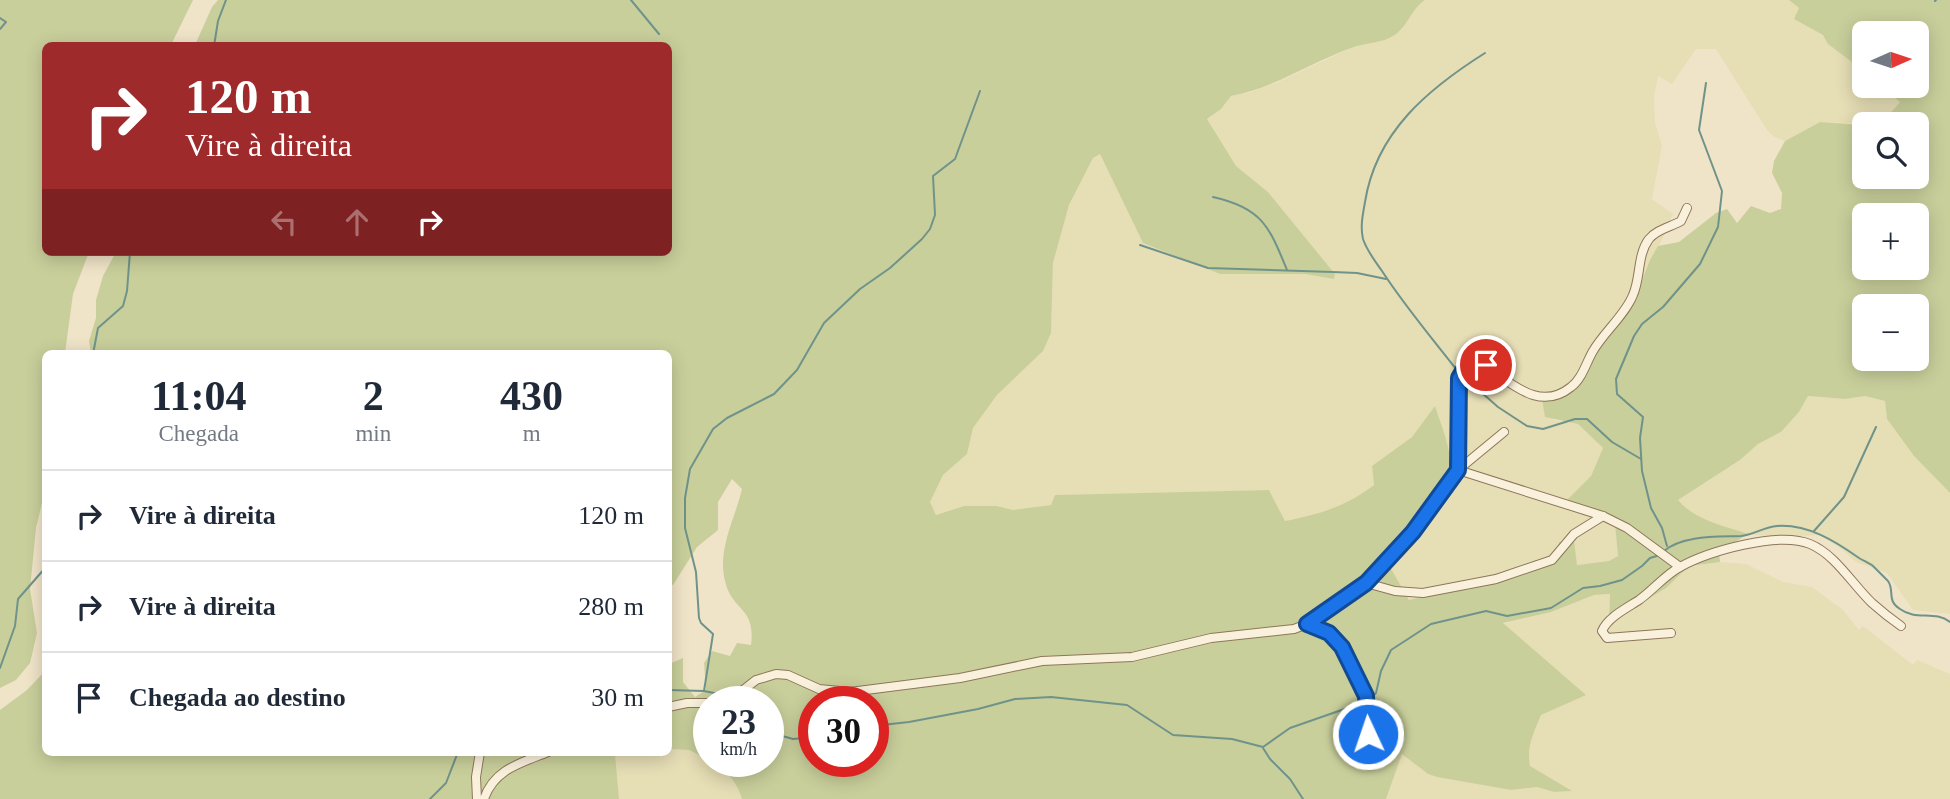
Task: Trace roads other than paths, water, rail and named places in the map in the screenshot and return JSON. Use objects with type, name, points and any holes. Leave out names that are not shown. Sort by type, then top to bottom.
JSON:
[{"type":"street","points":[[1458,470],[1459,378],[1468,363],[1486,365],[1514,387],[1536,397],[1559,395],[1574,385],[1605,332],[1632,298],[1641,258],[1650,238],[1660,230],[1681,221],[1687,208]]},
{"type":"street","points":[[748,686],[755,680],[776,674],[788,675],[819,689],[850,692],[960,678],[1042,661],[1132,657],[1211,638],[1275,632],[1307,624],[1366,583],[1413,532],[1458,470],[1504,432]]},
{"type":"street","points":[[1458,470],[1604,516],[1635,533],[1680,567]]},
{"type":"street","points":[[1366,583],[1395,591],[1423,593],[1496,579],[1552,560],[1574,534],[1604,516]]},
{"type":"street","points":[[1671,633],[1617,639],[1607,638],[1602,631],[1606,623],[1680,567],[1731,548],[1759,541],[1795,540],[1812,544],[1839,566],[1871,603],[1901,626]]},
{"type":"street","points":[[1307,624],[1329,633],[1342,647],[1366,696],[1368,734]]},
{"type":"street","points":[[672,706],[693,703]]},
{"type":"street","points":[[477,799],[476,777],[479,756]]},
{"type":"street","points":[[484,799],[495,778],[506,769],[538,756]]},
{"type":"waterway","points":[[215,42],[218,21],[226,0]]},
{"type":"waterway","points":[[631,0],[659,34]]},
{"type":"waterway","points":[[0,18],[6,22],[0,29]]},
{"type":"waterway","points":[[1456,369],[1408,309],[1371,256],[1363,239],[1362,220],[1371,177],[1380,154],[1393,134],[1425,98],[1485,53]]},
{"type":"waterway","points":[[1667,546],[1662,528],[1651,508],[1642,471],[1640,438],[1643,417],[1617,394],[1616,379],[1634,336],[1642,324],[1663,307],[1700,264],[1718,227],[1722,191],[1699,130],[1706,83]]},
{"type":"waterway","points":[[705,686],[713,634],[699,618],[696,572],[685,528],[685,498],[690,469],[713,429],[727,418],[774,394],[797,370],[824,323],[860,289],[890,268],[930,229],[935,215],[933,176],[955,159],[980,91]]},
{"type":"waterway","points":[[1213,197],[1243,207],[1262,221],[1269,230],[1287,270]]},
{"type":"waterway","points":[[1140,245],[1208,268],[1357,273],[1386,279]]},
{"type":"waterway","points":[[94,350],[98,328],[123,306],[130,256]]},
{"type":"waterway","points":[[1465,378],[1498,407],[1527,426],[1543,429],[1575,419],[1587,419],[1612,442],[1641,459]]},
{"type":"waterway","points":[[1814,531],[1844,497],[1876,427]]},
{"type":"waterway","points":[[1664,551],[1690,539],[1745,535],[1777,526],[1800,528],[1831,540],[1873,566],[1888,581],[1893,602],[1906,613],[1944,618],[1950,622]]},
{"type":"waterway","points":[[1369,700],[1376,693],[1381,671],[1391,650],[1431,624],[1486,611],[1507,616],[1551,608],[1583,588],[1622,580],[1650,558],[1660,555]]},
{"type":"waterway","points":[[0,668],[15,626],[18,599],[42,572]]},
{"type":"waterway","points":[[672,690],[693,691]]},
{"type":"waterway","points":[[889,724],[978,709],[1015,699],[1051,697],[1127,705],[1173,735],[1232,739],[1263,747],[1290,728],[1356,705]]},
{"type":"waterway","points":[[784,736],[798,739]]},
{"type":"waterway","points":[[1263,748],[1290,779],[1303,799]]},
{"type":"waterway","points":[[430,799],[446,783],[456,756]]}]
